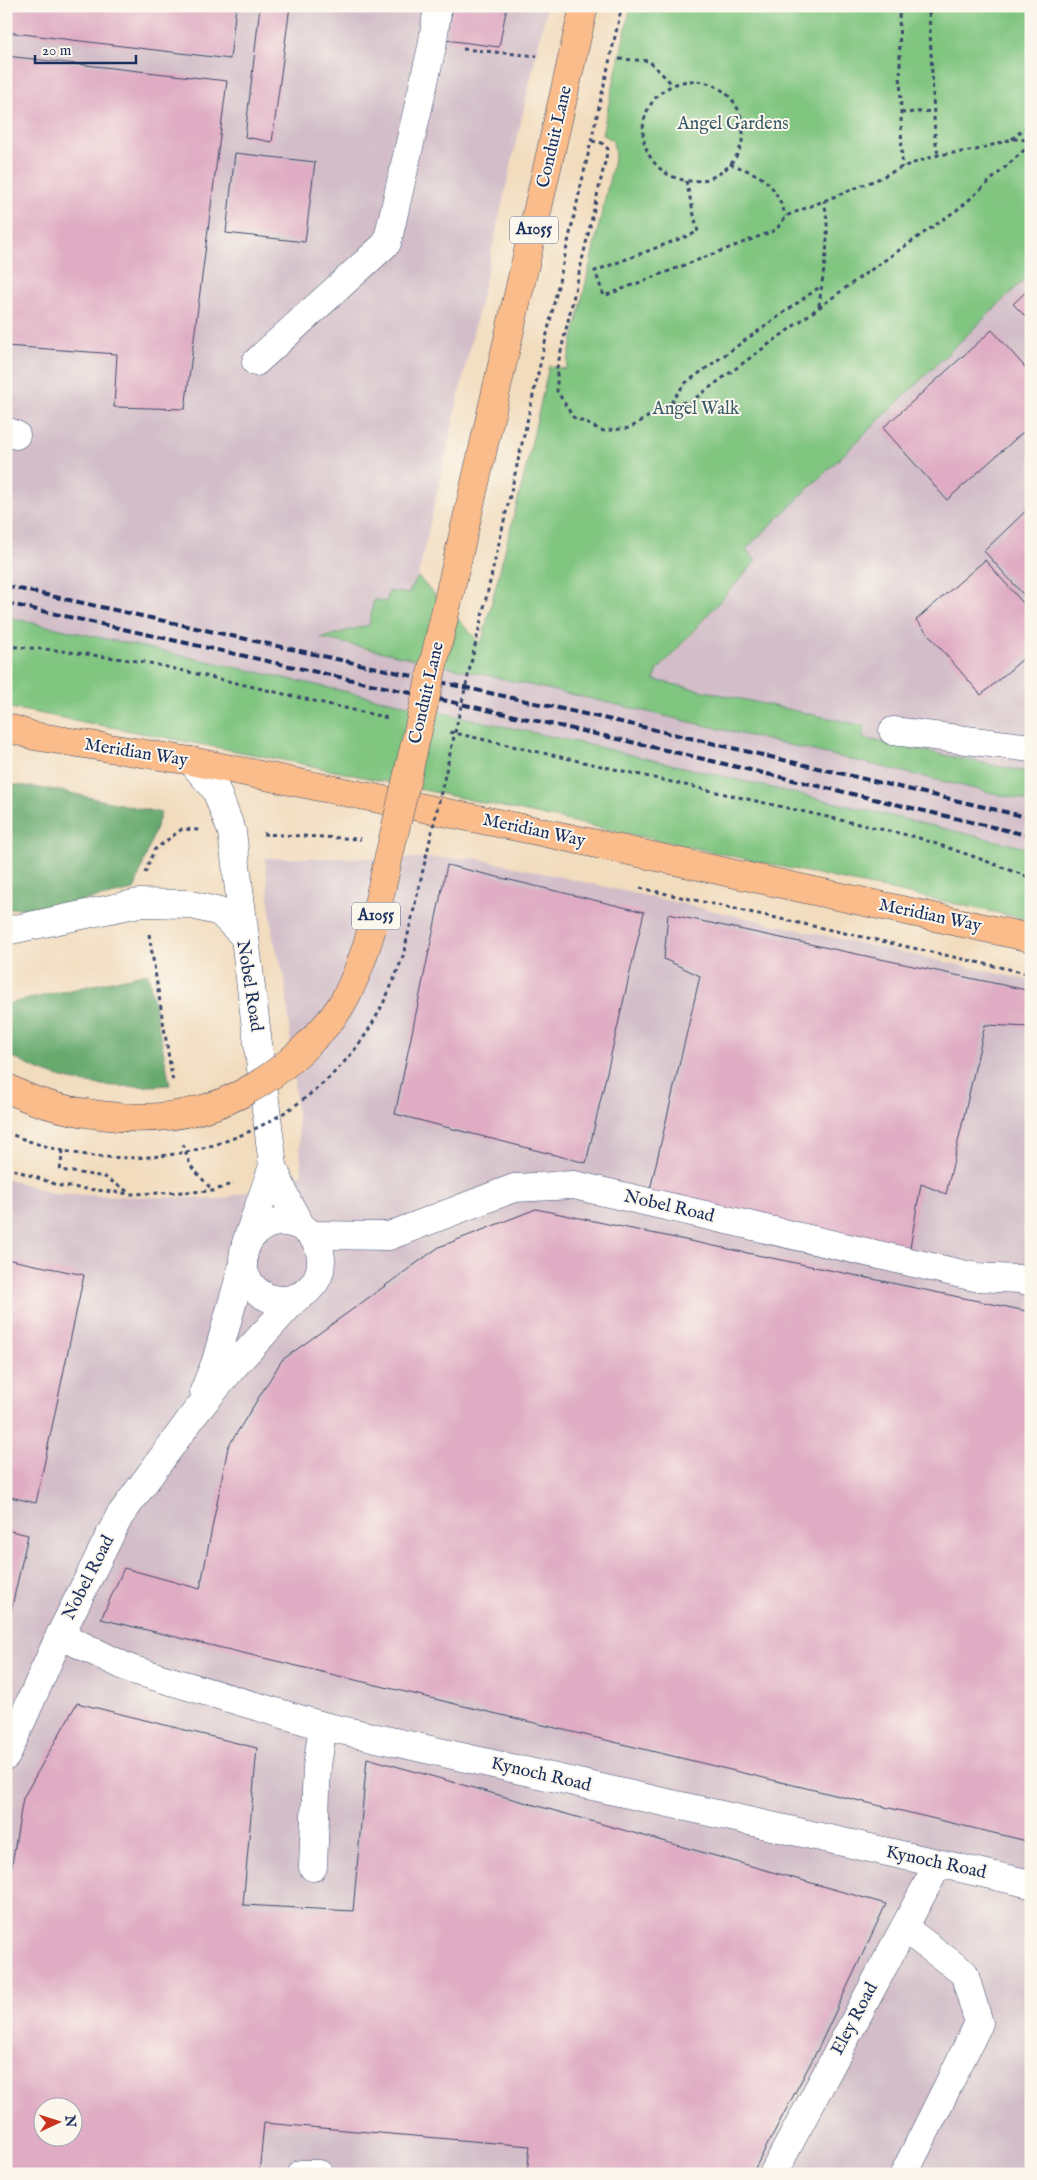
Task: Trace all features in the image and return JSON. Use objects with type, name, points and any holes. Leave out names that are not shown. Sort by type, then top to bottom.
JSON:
[{"type":"main road","name":"Conduit Lane","points":[[6,1087],[49,1105],[111,1117],[173,1116],[208,1109],[238,1096],[267,1080],[319,1034],[336,1012],[357,976],[374,921],[584,6]]},
{"type":"main road","name":"Meridian Way","points":[[6,727],[34,736],[191,761],[537,831],[1031,938]]},
{"type":"main road","name":"Meridian Way","points":[[6,743],[34,736]]},
{"type":"street","points":[[256,362],[387,243],[432,47],[438,6]]},
{"type":"street","points":[[893,731],[1031,748]]},
{"type":"street","points":[[191,761],[216,790],[232,832],[245,937]]},
{"type":"street","name":"Nobel Road","points":[[6,932],[139,903],[188,904],[220,912],[245,937],[273,1166],[288,1203],[318,1246],[320,1260],[317,1278],[308,1289],[297,1297],[234,1366],[195,1413],[120,1517],[60,1634],[6,1756]]},
{"type":"street","name":"Nobel Road","points":[[195,1413],[216,1361],[244,1256],[273,1166]]},
{"type":"street","name":"Nobel Road","points":[[244,1256],[252,1235],[263,1226],[275,1222],[288,1222],[306,1231],[389,1236],[514,1188],[574,1185],[975,1278],[1020,1279],[1031,1282]]},
{"type":"street","points":[[244,1256],[246,1278],[255,1289],[266,1297],[284,1300],[297,1297]]},
{"type":"street","name":"Kynoch Road","points":[[60,1634],[130,1669],[323,1726],[1031,1884]]},
{"type":"street","points":[[313,1867],[317,1766],[323,1726]]},
{"type":"street","name":"Eley Road","points":[[773,2174],[938,1864]]},
{"type":"street","points":[[904,1928],[964,1973],[979,2023],[904,2174]]},
{"type":"street","points":[[301,2174],[320,2174]]},
{"type":"path","name":"Conduit Lane","points":[[518,461],[622,6]]},
{"type":"path","points":[[899,6],[902,167]]},
{"type":"path","points":[[926,6],[929,10],[934,137],[938,155]]},
{"type":"path","points":[[432,47],[537,56]]},
{"type":"path","points":[[619,59],[649,61],[673,85]]},
{"type":"path","points":[[690,81],[706,83],[721,90],[734,102],[741,117],[742,133],[739,150],[730,164],[718,175],[703,180],[686,181],[671,176],[658,167],[648,154],[643,138],[643,122],[649,106],[659,94],[673,85],[690,81]]},
{"type":"path","points":[[901,113],[933,111]]},
{"type":"path","points":[[1012,139],[1031,123]]},
{"type":"path","points":[[686,181],[698,232],[595,271],[604,296],[776,230],[786,216],[878,179],[902,167],[938,155],[976,150],[1012,139],[1031,140]]},
{"type":"path","points":[[592,141],[602,143],[608,149],[557,368],[557,391],[573,417],[603,431],[630,428],[670,403],[684,384],[821,286]]},
{"type":"path","points":[[670,403],[690,402],[819,307],[961,207],[1031,144]]},
{"type":"path","points":[[730,164],[756,173],[766,180],[776,192],[786,216]]},
{"type":"path","points":[[819,307],[828,241],[828,219],[824,201]]},
{"type":"path","points":[[6,646],[56,650],[145,662],[376,715]]},
{"type":"path","points":[[475,738],[916,837],[975,856],[1031,878]]},
{"type":"path","points":[[174,1087],[147,922],[139,903],[143,880],[154,850],[182,829],[201,830]]},
{"type":"path","points":[[259,834],[365,840]]},
{"type":"path","points":[[424,843],[434,843]]},
{"type":"path","points":[[639,888],[1031,974]]},
{"type":"path","points":[[182,1136],[190,1165],[213,1191]]},
{"type":"path","points":[[63,1150],[60,1170],[105,1177],[131,1194]]},
{"type":"path","points":[[6,1167],[61,1186],[131,1194],[213,1191],[236,1181]]},
{"type":"shaded area","points":[[6,6],[547,6],[418,577],[408,594],[389,591],[386,602],[369,625],[322,639],[605,702],[1031,802],[1031,849],[594,746],[6,617]]},
{"type":"shaded area","points":[[1031,273],[1031,773],[861,738],[865,727],[653,680],[658,671],[756,561],[746,549]]},
{"type":"shaded area","points":[[265,858],[475,858],[1031,981],[1031,2174],[6,2174],[6,1178],[54,1194],[223,1199],[302,1173],[285,978],[273,938]]},
{"type":"green space","points":[[631,6],[1031,6],[1031,273],[746,549],[756,561],[658,670],[654,680],[865,726],[862,738],[1031,773],[1031,802],[605,702],[321,638],[369,625],[374,599],[386,602],[389,591],[408,594],[418,577],[481,644],[525,472],[549,366],[566,369],[615,155],[613,141],[602,134]]},
{"type":"green space","points":[[6,617],[594,746],[1031,849],[1031,920],[293,762],[6,707]]},
{"type":"green space","points":[[6,785],[56,790],[161,813],[134,890],[58,906],[6,909]]},
{"type":"green space","points":[[148,973],[170,1085],[127,1086],[85,1083],[65,1079],[46,1072],[6,1053],[6,1004]]},
{"type":"building","points":[[6,6],[236,6],[230,59],[6,32]]},
{"type":"building","points":[[260,6],[290,6],[272,142],[245,137]]},
{"type":"building","points":[[453,6],[507,6],[499,47],[446,40]]},
{"type":"building","points":[[6,56],[227,81],[185,409],[114,407],[117,354],[6,346]]},
{"type":"building","points":[[235,153],[315,162],[305,242],[226,233]]},
{"type":"building","points":[[1031,287],[1031,322],[1013,304]]},
{"type":"building","points":[[992,330],[1031,374],[1031,425],[947,500],[883,428]]},
{"type":"building","points":[[1031,506],[1031,603],[984,551]]},
{"type":"building","points":[[985,560],[1031,612],[1031,652],[981,695],[916,620]]},
{"type":"building","points":[[447,865],[644,912],[586,1163],[395,1114]]},
{"type":"building","points":[[668,914],[1031,991],[1031,1027],[985,1025],[946,1194],[921,1184],[910,1248],[649,1194],[700,976],[664,959]]},
{"type":"building","points":[[536,1209],[1031,1312],[1031,1842],[101,1619],[124,1568],[200,1589],[228,1447],[282,1360],[439,1247]]},
{"type":"building","points":[[6,1259],[84,1275],[36,1503],[6,1496]]},
{"type":"building","points":[[6,1530],[28,1535],[7,1629],[6,1629]]},
{"type":"building","points":[[77,1703],[257,1748],[243,1905],[353,1911],[367,1758],[886,1904],[818,2049],[752,2174],[527,2174],[530,2146],[264,2123],[259,2174],[6,2174],[6,1900],[23,1798]]},
{"type":"railway","points":[[6,586],[630,724],[1031,818]]},
{"type":"railway","points":[[6,603],[627,741],[1031,836]]},
{"type":"park label","name":"Angel Gardens","points":[[733,124]]},
{"type":"park label","name":"Angel Walk","points":[[696,409]]}]
